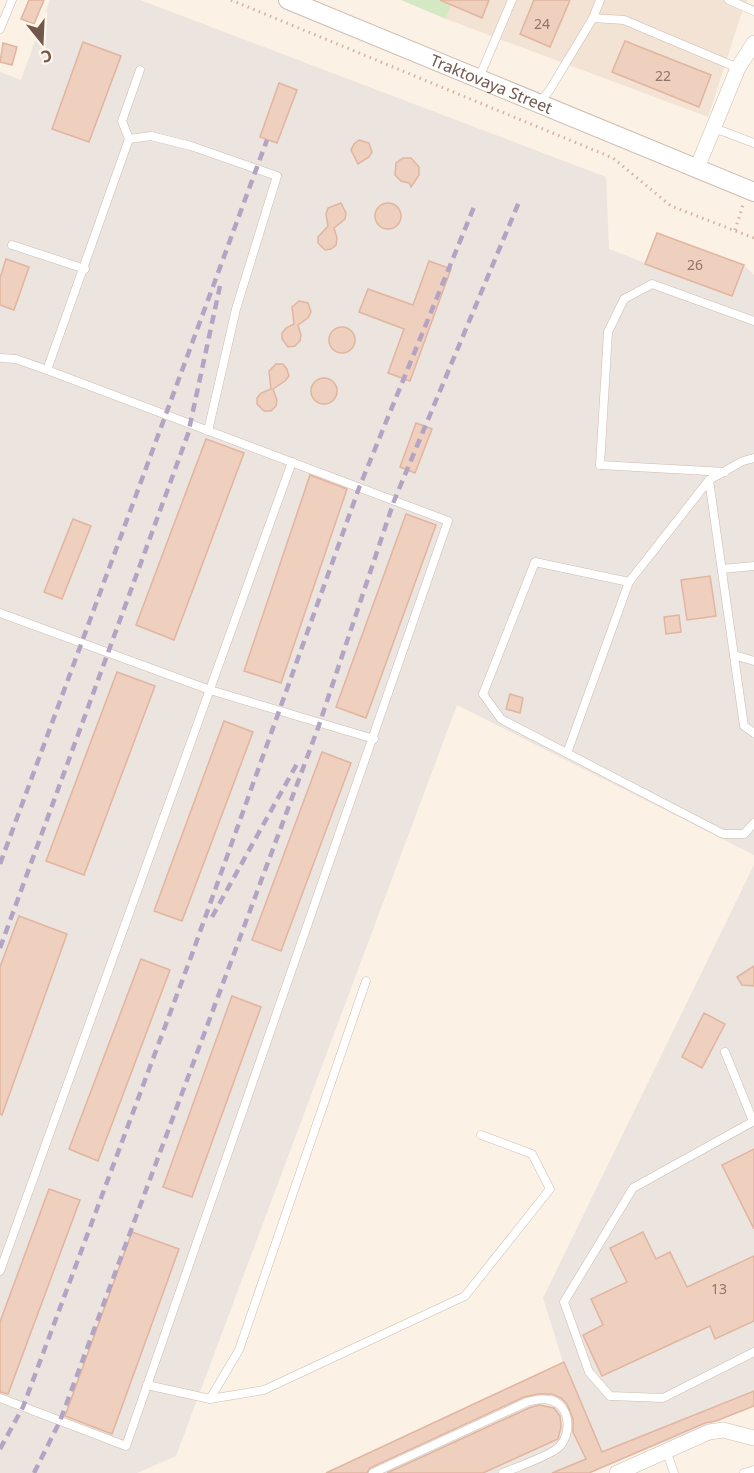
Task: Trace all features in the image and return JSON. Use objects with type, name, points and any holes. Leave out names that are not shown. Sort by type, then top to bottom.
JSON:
[{"type":"street","name":"Traktovaya Street","points":[[288,0],[754,192]]},
{"type":"street","points":[[697,168],[738,68],[754,43]]},
{"type":"street","points":[[617,1473],[710,1432],[723,1430],[754,1438]]},
{"type":"lane","points":[[0,28],[12,0]]},
{"type":"lane","points":[[479,78],[512,0]]},
{"type":"lane","points":[[538,103],[549,91],[593,18],[600,0]]},
{"type":"lane","points":[[729,0],[754,11]]},
{"type":"lane","points":[[593,18],[624,20],[738,68]]},
{"type":"lane","points":[[48,370],[129,139],[122,121],[140,70]]},
{"type":"lane","points":[[714,128],[754,143]]},
{"type":"lane","points":[[129,139],[151,136],[191,146],[277,176],[236,309],[207,431]]},
{"type":"lane","points":[[12,245],[85,269]]},
{"type":"lane","points":[[725,471],[600,465],[608,332],[624,299],[652,284],[754,321]]},
{"type":"lane","points":[[0,358],[16,359],[48,370],[448,521],[126,1446],[0,1398]]},
{"type":"lane","points":[[567,753],[629,582],[709,480],[743,461],[754,458]]},
{"type":"lane","points":[[0,1271],[292,462]]},
{"type":"lane","points":[[709,480],[744,726],[754,733]]},
{"type":"lane","points":[[629,582],[535,562],[483,694],[501,719],[723,834],[744,834],[754,822]]},
{"type":"lane","points":[[722,569],[754,566]]},
{"type":"lane","points":[[0,613],[210,690],[374,739]]},
{"type":"lane","points":[[734,655],[754,661]]},
{"type":"lane","points":[[210,1399],[239,1350],[366,981]]},
{"type":"lane","points":[[726,1052],[754,1121],[633,1188],[564,1302],[589,1372],[610,1396],[663,1398],[754,1352]]},
{"type":"lane","points":[[147,1385],[210,1399],[264,1390],[465,1296],[550,1190],[532,1154],[481,1135]]},
{"type":"lane","points":[[374,1473],[527,1402],[541,1398],[553,1400],[563,1410],[567,1419],[569,1428],[566,1438],[557,1449],[503,1473]]},
{"type":"lane","points":[[666,1450],[674,1473]]},
{"type":"lane","points":[[744,1473],[754,1470]]},
{"type":"path","points":[[231,0],[613,158],[671,206],[754,238]]},
{"type":"shaded area","points":[[50,0],[140,0],[606,177],[609,249],[645,263],[657,233],[744,265],[754,275],[754,855],[457,705],[176,1456],[137,1473],[0,1473],[0,72],[21,80]]},
{"type":"shaded area","points":[[453,0],[748,0],[744,6],[708,117],[446,19]]},
{"type":"shaded area","points":[[754,865],[754,1406],[589,1473],[326,1473],[563,1362],[543,1298]]},
{"type":"green space","points":[[401,0],[453,0],[446,19]]},
{"type":"building","points":[[29,0],[44,0],[34,24],[21,19]]},
{"type":"building","points":[[440,0],[489,0],[482,18]]},
{"type":"building","points":[[534,0],[570,0],[550,47],[520,34]]},
{"type":"building","points":[[625,41],[711,75],[699,107],[612,72]]},
{"type":"building","points":[[83,42],[121,56],[89,142],[52,129]]},
{"type":"building","points":[[3,43],[17,47],[12,65],[0,62]]},
{"type":"building","points":[[279,83],[297,90],[277,143],[260,137]]},
{"type":"building","points":[[359,140],[369,143],[372,152],[369,157],[358,164],[351,150]]},
{"type":"building","points":[[403,158],[411,158],[419,167],[419,175],[411,187],[409,183],[401,181],[395,175],[396,163]]},
{"type":"building","points":[[341,203],[346,213],[345,219],[334,228],[337,238],[336,245],[325,250],[318,243],[318,237],[328,226],[326,214],[328,208]]},
{"type":"building","points":[[388,203],[397,207],[401,216],[397,225],[388,229],[379,225],[375,216],[379,207]]},
{"type":"building","points":[[657,233],[744,265],[732,296],[645,264]]},
{"type":"building","points":[[6,259],[29,267],[14,310],[0,305],[0,278]]},
{"type":"building","points":[[429,261],[451,269],[410,381],[388,373],[404,329],[359,312],[368,289],[413,305]]},
{"type":"building","points":[[299,301],[308,303],[311,312],[308,318],[298,325],[300,341],[295,346],[288,347],[282,339],[282,333],[294,324],[292,307]]},
{"type":"building","points":[[342,327],[351,331],[355,340],[351,349],[342,353],[333,349],[329,340],[333,331]]},
{"type":"building","points":[[276,364],[283,364],[289,376],[273,389],[277,400],[276,406],[271,411],[264,411],[257,404],[257,398],[261,393],[271,389],[269,371]]},
{"type":"building","points":[[324,378],[333,382],[337,391],[333,400],[324,404],[315,400],[311,391],[315,382]]},
{"type":"building","points":[[416,423],[432,429],[415,473],[400,467]]},
{"type":"building","points":[[206,439],[244,453],[174,640],[136,625]]},
{"type":"building","points":[[310,475],[347,489],[281,683],[244,671]]},
{"type":"building","points":[[406,514],[436,525],[366,718],[336,707]]},
{"type":"building","points":[[73,519],[91,526],[62,599],[44,592]]},
{"type":"building","points":[[710,576],[716,616],[687,620],[681,580]]},
{"type":"building","points":[[679,615],[681,632],[666,634],[664,617]]},
{"type":"building","points":[[117,672],[155,686],[84,875],[46,861]]},
{"type":"building","points":[[510,694],[523,698],[520,713],[506,709]]},
{"type":"building","points":[[224,721],[253,732],[182,921],[154,911]]},
{"type":"building","points":[[322,752],[351,763],[281,951],[252,940]]},
{"type":"building","points":[[19,916],[67,934],[2,1115],[0,1114],[0,967]]},
{"type":"building","points":[[141,959],[170,970],[98,1161],[69,1149]]},
{"type":"building","points":[[754,966],[754,986],[742,985],[737,977]]},
{"type":"building","points":[[232,996],[261,1007],[192,1197],[163,1187]]},
{"type":"building","points":[[704,1013],[725,1024],[702,1068],[682,1057]]},
{"type":"building","points":[[754,1149],[754,1229],[722,1165]]},
{"type":"building","points":[[49,1189],[80,1200],[8,1394],[0,1392],[0,1322]]},
{"type":"building","points":[[132,1232],[179,1249],[112,1434],[65,1416]]},
{"type":"building","points":[[643,1232],[656,1259],[670,1252],[687,1287],[754,1256],[754,1321],[715,1339],[710,1326],[602,1376],[583,1335],[603,1325],[591,1299],[627,1282],[610,1248]]},
{"type":"building","points":[[564,1362],[602,1452],[754,1391],[754,1406],[705,1423],[589,1473],[552,1473],[586,1459],[573,1432],[573,1419],[567,1404],[552,1394],[538,1394],[524,1397],[370,1468],[367,1473],[326,1473]]},
{"type":"building","points":[[539,1405],[554,1408],[560,1416],[561,1427],[558,1439],[483,1473],[387,1473],[529,1408]]},
{"type":"railway","points":[[0,864],[267,140]]},
{"type":"railway","points":[[34,1473],[60,1421],[318,728],[394,501],[519,202]]},
{"type":"railway","points":[[0,1449],[23,1407],[191,957],[359,488],[474,207]]},
{"type":"railway","points":[[0,948],[188,434],[220,286]]},
{"type":"railway","points":[[212,917],[298,762]]}]
